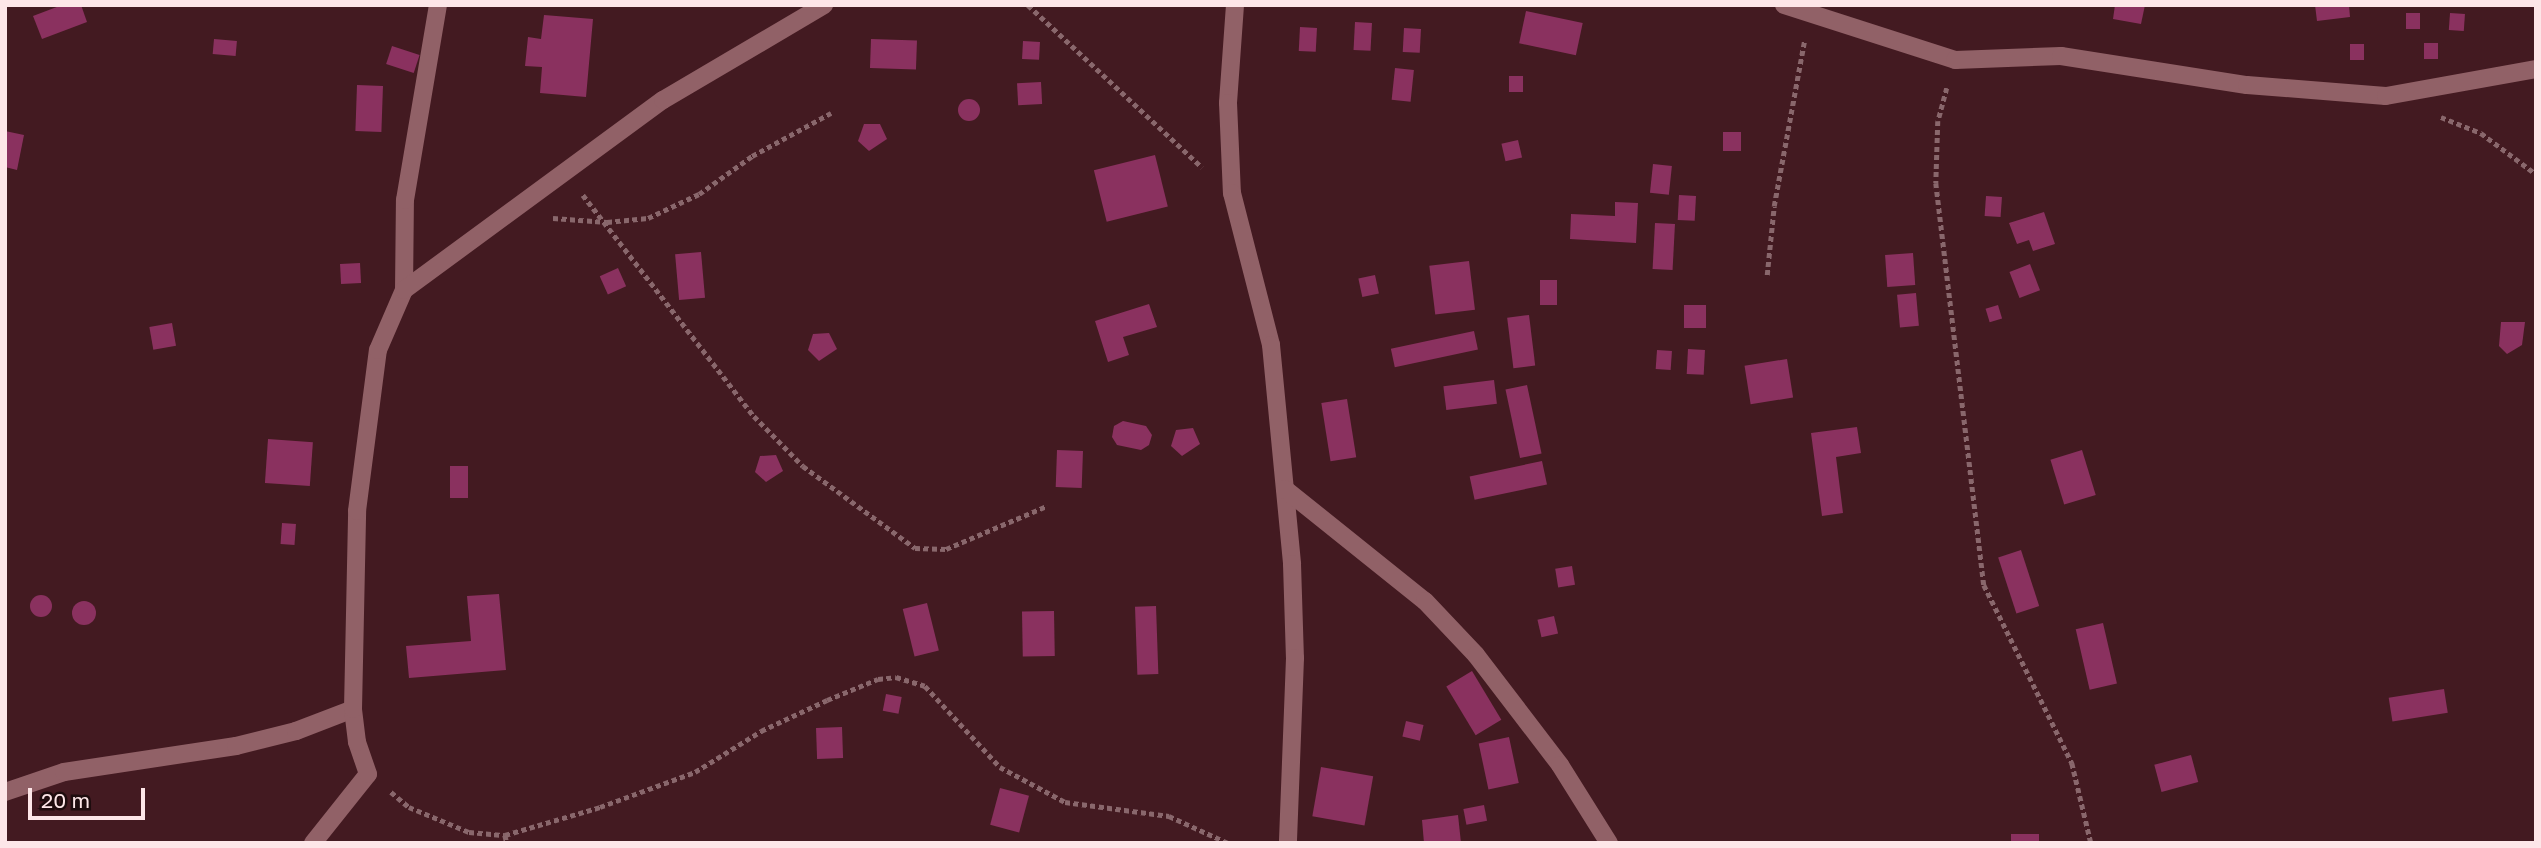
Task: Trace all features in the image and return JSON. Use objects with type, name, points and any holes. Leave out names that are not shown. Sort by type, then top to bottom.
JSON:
[{"type":"street","points":[[313,843],[368,774],[357,742],[353,709],[357,511],[365,425],[378,350],[404,290],[405,200],[438,5]]},
{"type":"street","points":[[404,290],[694,78],[824,5]]},
{"type":"street","points":[[1235,5],[1228,103],[1232,193],[1271,345],[1285,489],[1295,658],[1288,843]]},
{"type":"street","points":[[1784,5],[1955,60],[2062,56],[2247,85],[2386,96],[2536,69]]},
{"type":"street","points":[[1285,489],[1425,601],[1476,655],[1560,765],[1609,843]]},
{"type":"street","points":[[5,792],[64,772],[236,746],[296,731],[353,709]]},
{"type":"path","points":[[1028,5],[1232,193]]},
{"type":"path","points":[[1767,275],[1774,206],[1810,14]]},
{"type":"path","points":[[1955,60],[1938,121],[1936,183],[1984,585],[2072,763],[2091,843]]},
{"type":"path","points":[[545,218],[607,222],[648,218],[699,194],[751,156],[831,113]]},
{"type":"path","points":[[2437,116],[2481,133],[2536,174]]},
{"type":"path","points":[[565,174],[607,222],[754,416],[803,466],[915,548],[946,549],[1047,506]]},
{"type":"path","points":[[368,774],[409,807],[469,832],[505,835],[600,807],[695,772],[761,732],[827,700],[878,679],[896,677],[925,686],[1000,767],[1065,802],[1169,816],[1228,843]]},
{"type":"path","points":[[505,835],[506,843]]},
{"type":"building","points":[[62,5],[81,5],[87,22],[42,39],[33,16]]},
{"type":"building","points":[[2115,5],[2145,5],[2141,24],[2113,19]]},
{"type":"building","points":[[2315,5],[2349,5],[2350,17],[2317,21]]},
{"type":"building","points":[[1526,11],[1583,23],[1576,55],[1519,43]]},
{"type":"building","points":[[2406,13],[2420,13],[2420,29],[2406,29]]},
{"type":"building","points":[[2450,13],[2465,14],[2464,31],[2449,30]]},
{"type":"building","points":[[544,15],[593,19],[586,97],[540,93],[542,67],[525,66],[528,37],[541,39]]},
{"type":"building","points":[[1355,22],[1372,23],[1371,51],[1354,50]]},
{"type":"building","points":[[1300,27],[1317,28],[1316,52],[1299,51]]},
{"type":"building","points":[[1404,28],[1421,29],[1420,53],[1403,52]]},
{"type":"building","points":[[214,39],[237,41],[236,56],[213,54]]},
{"type":"building","points":[[871,39],[917,41],[916,70],[870,68]]},
{"type":"building","points":[[1023,41],[1040,42],[1039,60],[1022,59]]},
{"type":"building","points":[[2424,43],[2438,43],[2438,59],[2424,59]]},
{"type":"building","points":[[2350,44],[2364,44],[2364,60],[2350,60]]},
{"type":"building","points":[[392,46],[420,55],[414,73],[386,64]]},
{"type":"building","points":[[1395,68],[1414,70],[1411,102],[1392,100]]},
{"type":"building","points":[[1509,76],[1523,76],[1523,92],[1509,92]]},
{"type":"building","points":[[1041,82],[1042,104],[1018,105],[1017,83]]},
{"type":"building","points":[[357,85],[383,86],[381,132],[355,131]]},
{"type":"building","points":[[969,99],[977,102],[980,110],[977,118],[969,121],[961,118],[958,110],[961,102]]},
{"type":"building","points":[[864,124],[880,124],[887,139],[869,151],[858,141]]},
{"type":"building","points":[[5,131],[24,135],[17,170],[5,167]]},
{"type":"building","points":[[1723,132],[1741,132],[1741,151],[1723,151]]},
{"type":"building","points":[[1518,140],[1522,158],[1505,161],[1501,144]]},
{"type":"building","points":[[1155,155],[1168,206],[1107,222],[1094,170]]},
{"type":"building","points":[[1653,164],[1672,166],[1669,195],[1650,193]]},
{"type":"building","points":[[1679,195],[1696,196],[1695,221],[1678,220]]},
{"type":"building","points":[[1986,196],[2002,197],[2001,217],[1985,216]]},
{"type":"building","points":[[1615,202],[1638,203],[1636,243],[1570,239],[1571,214],[1615,216]]},
{"type":"building","points":[[2044,212],[2055,244],[2033,251],[2029,240],[2017,244],[2009,223]]},
{"type":"building","points":[[1655,223],[1675,224],[1673,270],[1653,269]]},
{"type":"building","points":[[701,252],[705,298],[679,300],[675,254]]},
{"type":"building","points":[[1913,253],[1915,285],[1887,287],[1885,255]]},
{"type":"building","points":[[1469,261],[1475,310],[1435,315],[1429,266]]},
{"type":"building","points":[[360,263],[361,283],[341,284],[340,264]]},
{"type":"building","points":[[2030,264],[2040,290],[2019,298],[2009,272]]},
{"type":"building","points":[[618,268],[626,286],[608,294],[600,276]]},
{"type":"building","points":[[1375,275],[1379,294],[1362,297],[1358,279]]},
{"type":"building","points":[[1540,280],[1557,280],[1557,305],[1540,305]]},
{"type":"building","points":[[1916,293],[1919,326],[1900,328],[1897,295]]},
{"type":"building","points":[[1149,304],[1157,327],[1123,337],[1129,355],[1108,362],[1095,321]]},
{"type":"building","points":[[1684,305],[1706,305],[1706,328],[1684,328]]},
{"type":"building","points":[[1998,305],[2002,318],[1990,322],[1986,309]]},
{"type":"building","points":[[1529,315],[1535,366],[1513,368],[1507,318]]},
{"type":"building","points":[[2501,322],[2525,322],[2522,345],[2507,354],[2499,346]]},
{"type":"building","points":[[172,323],[176,346],[153,350],[149,327]]},
{"type":"building","points":[[1474,331],[1478,350],[1395,367],[1391,349]]},
{"type":"building","points":[[829,333],[837,349],[819,361],[808,350],[813,334]]},
{"type":"building","points":[[1688,349],[1705,350],[1704,375],[1687,374]]},
{"type":"building","points":[[1657,350],[1672,351],[1671,370],[1656,369]]},
{"type":"building","points":[[1787,359],[1793,398],[1751,404],[1745,366]]},
{"type":"building","points":[[1494,380],[1497,404],[1446,410],[1443,386]]},
{"type":"building","points":[[1527,385],[1542,453],[1520,458],[1505,390]]},
{"type":"building","points":[[1347,399],[1356,457],[1331,461],[1321,403]]},
{"type":"building","points":[[1123,421],[1146,426],[1152,435],[1149,445],[1141,450],[1117,445],[1112,437],[1114,426]]},
{"type":"building","points":[[1857,427],[1861,453],[1836,457],[1843,513],[1822,516],[1811,433]]},
{"type":"building","points":[[1193,428],[1200,444],[1182,456],[1171,446],[1176,430]]},
{"type":"building","points":[[268,439],[313,442],[310,486],[265,483]]},
{"type":"building","points":[[1057,450],[1083,451],[1082,488],[1056,487]]},
{"type":"building","points":[[2082,450],[2096,495],[2064,505],[2050,460]]},
{"type":"building","points":[[776,455],[783,471],[766,482],[755,472],[760,456]]},
{"type":"building","points":[[1542,461],[1547,484],[1475,500],[1470,476]]},
{"type":"building","points":[[450,466],[468,466],[468,498],[450,498]]},
{"type":"building","points":[[282,523],[296,524],[295,545],[281,544]]},
{"type":"building","points":[[2021,550],[2039,606],[2016,614],[1998,557]]},
{"type":"building","points":[[1572,566],[1575,585],[1558,587],[1555,569]]},
{"type":"building","points":[[499,594],[506,670],[409,678],[406,646],[471,641],[467,596]]},
{"type":"building","points":[[41,595],[49,598],[52,606],[49,614],[41,617],[33,614],[30,606],[33,598]]},
{"type":"building","points":[[84,601],[93,604],[96,613],[93,622],[84,625],[75,622],[72,613],[75,604]]},
{"type":"building","points":[[927,603],[939,651],[915,657],[903,609]]},
{"type":"building","points":[[1156,606],[1158,674],[1137,675],[1135,607]]},
{"type":"building","points":[[1054,611],[1055,656],[1023,657],[1022,612]]},
{"type":"building","points":[[1554,616],[1558,634],[1541,637],[1537,620]]},
{"type":"building","points":[[2103,623],[2117,683],[2090,690],[2076,629]]},
{"type":"building","points":[[1472,671],[1501,720],[1476,735],[1446,686]]},
{"type":"building","points":[[2444,689],[2448,713],[2392,721],[2389,698]]},
{"type":"building","points":[[886,694],[902,697],[898,714],[883,711]]},
{"type":"building","points":[[1406,721],[1424,725],[1420,741],[1402,737]]},
{"type":"building","points":[[842,727],[843,758],[817,759],[816,728]]},
{"type":"building","points":[[1509,737],[1519,783],[1488,789],[1479,743]]},
{"type":"building","points":[[2191,755],[2198,782],[2162,792],[2154,765]]},
{"type":"building","points":[[1321,767],[1373,776],[1365,825],[1312,816]]},
{"type":"building","points":[[1000,788],[1029,796],[1019,832],[990,825]]},
{"type":"building","points":[[1484,805],[1487,821],[1466,825],[1463,809]]},
{"type":"building","points":[[1458,815],[1461,843],[1424,843],[1422,820]]},
{"type":"building","points":[[2011,834],[2039,834],[2039,843],[2011,843]]}]
